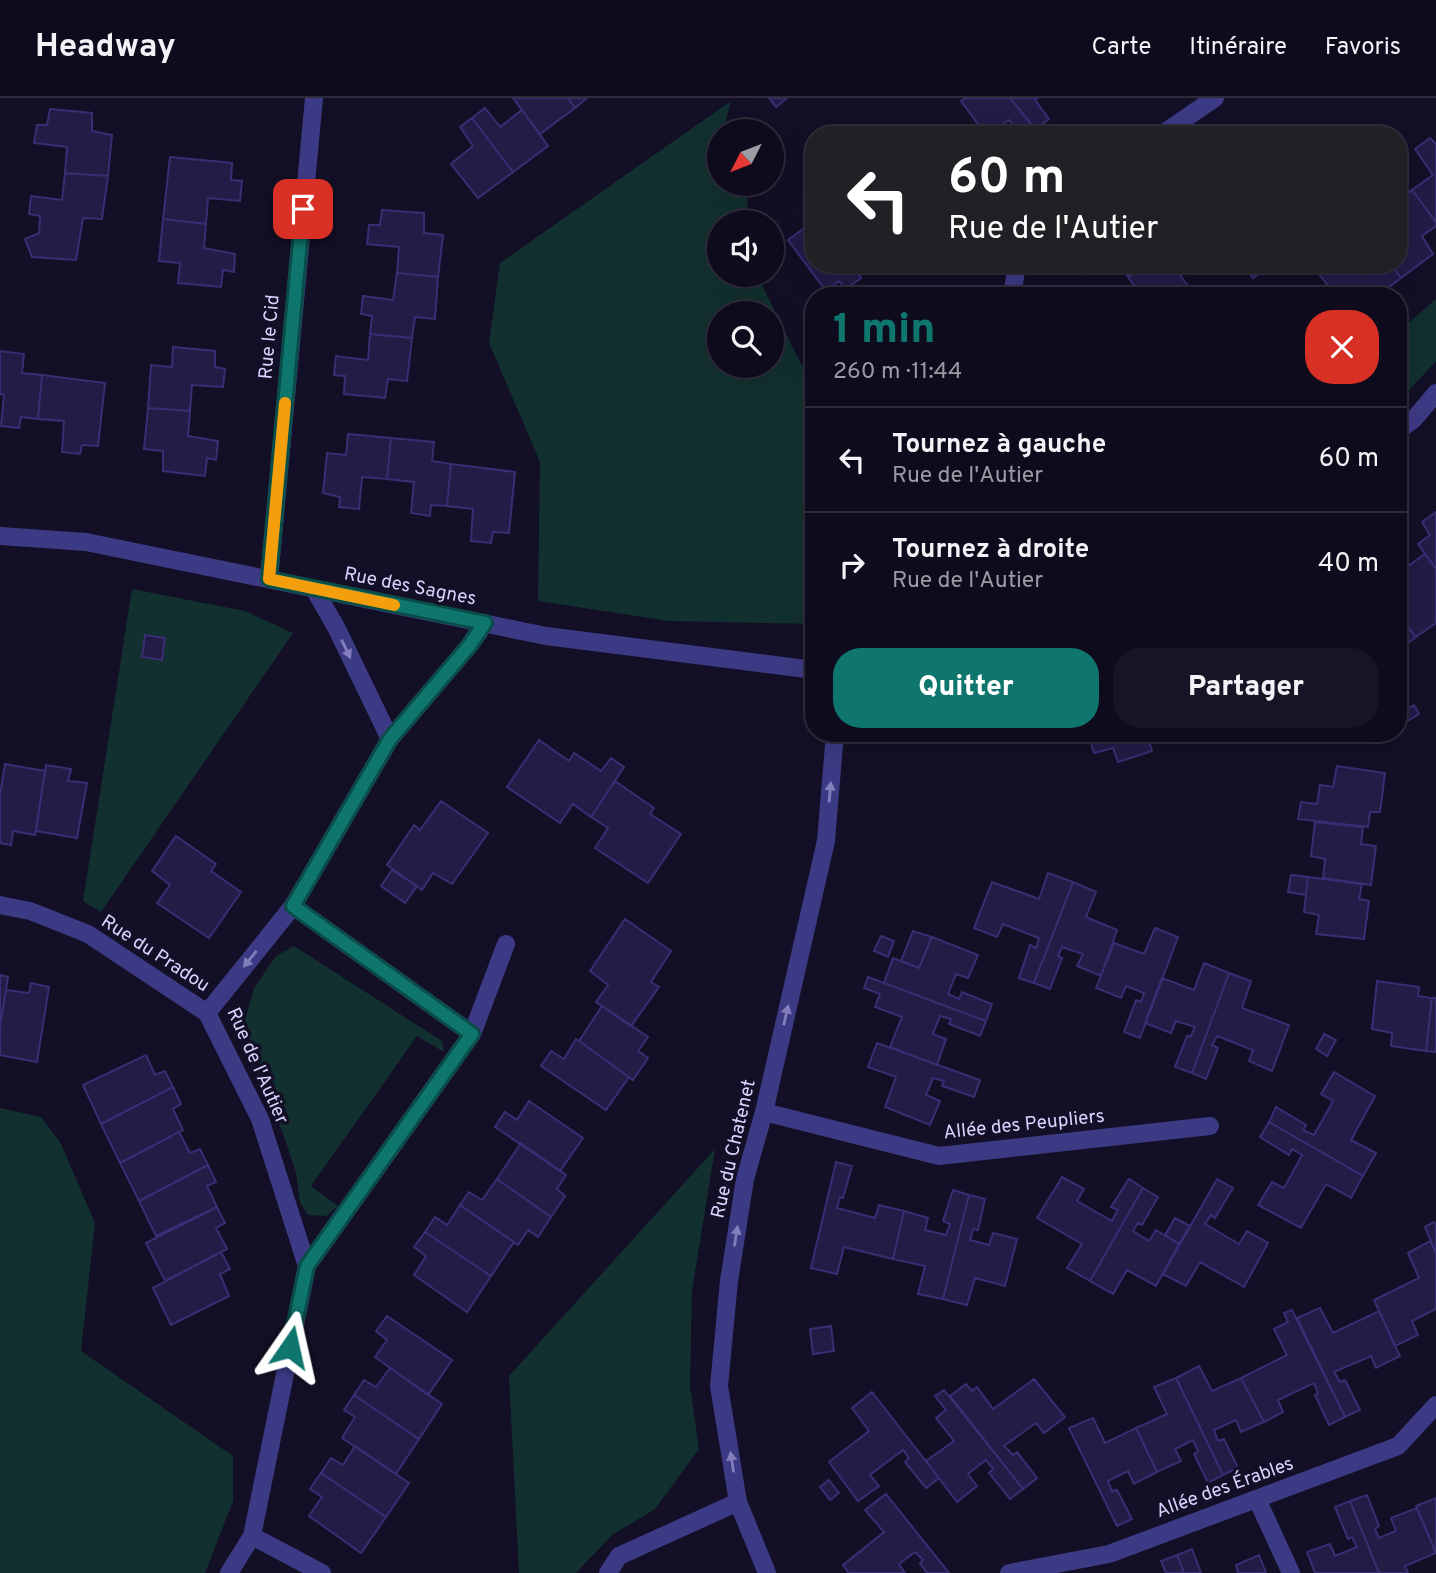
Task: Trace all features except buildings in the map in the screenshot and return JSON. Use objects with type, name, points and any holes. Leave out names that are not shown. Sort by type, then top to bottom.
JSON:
[{"type":"street","name":"Rue le Cid","points":[[269,579],[314,98]]},
{"type":"street","points":[[1174,126],[1215,98]]},
{"type":"street","points":[[1407,424],[1436,393]]},
{"type":"street","name":"Rue des Sagnes","points":[[0,536],[86,542],[546,636],[805,669]]},
{"type":"street","points":[[314,589],[336,627],[390,739]]},
{"type":"street","name":"Rue de l'Autier","points":[[307,1266],[260,1119],[206,1013],[293,906],[390,739],[469,646],[485,623]]},
{"type":"street","name":"Rue du Chatenet","points":[[767,1573],[738,1502],[719,1386],[733,1255],[745,1179],[764,1112],[826,841],[834,742]]},
{"type":"street","name":"Rue du Pradou","points":[[0,905],[30,911],[88,934],[206,1013]]},
{"type":"street","points":[[293,906],[472,1034]]},
{"type":"street","name":"Rue de l'Autier","points":[[229,1573],[252,1536],[307,1266],[472,1034],[506,944]]},
{"type":"street","name":"Allée des Peupliers","points":[[764,1112],[939,1156],[1210,1126]]},
{"type":"street","name":"Allée des Érables","points":[[1009,1573],[1109,1554],[1398,1446],[1436,1405]]},
{"type":"street","points":[[1257,1499],[1291,1573]]},
{"type":"street","points":[[608,1573],[619,1556],[738,1502]]},
{"type":"street","points":[[252,1536],[322,1573]]},
{"type":"green space","points":[[731,101],[726,119],[707,119],[707,196],[744,196],[748,210],[707,210],[707,287],[763,287],[770,301],[707,301],[707,378],[784,378],[784,330],[805,370],[805,624],[669,621],[538,601],[540,462],[489,343],[500,263]]},
{"type":"green space","points":[[1436,299],[1436,361],[1407,392],[1407,324]]},
{"type":"green space","points":[[132,589],[245,611],[293,633],[101,912],[83,901]]},
{"type":"green space","points":[[294,946],[442,1041],[444,1052],[417,1036],[311,1186],[338,1206],[326,1216],[308,1215],[300,1202],[296,1173],[284,1136],[245,1050],[244,1024],[254,988],[276,956]]},
{"type":"green space","points":[[0,1108],[41,1117],[60,1142],[95,1223],[81,1351],[233,1456],[233,1501],[205,1573],[0,1573]]},
{"type":"green space","points":[[715,1149],[692,1290],[690,1386],[699,1449],[655,1509],[612,1535],[576,1573],[519,1573],[509,1376]]},
{"type":"slow traffic","points":[[285,403],[269,579],[394,605]]},
{"type":"route","points":[[290,1347],[307,1266],[472,1034],[293,906],[390,739],[469,646],[485,623],[269,579],[303,209]]}]
